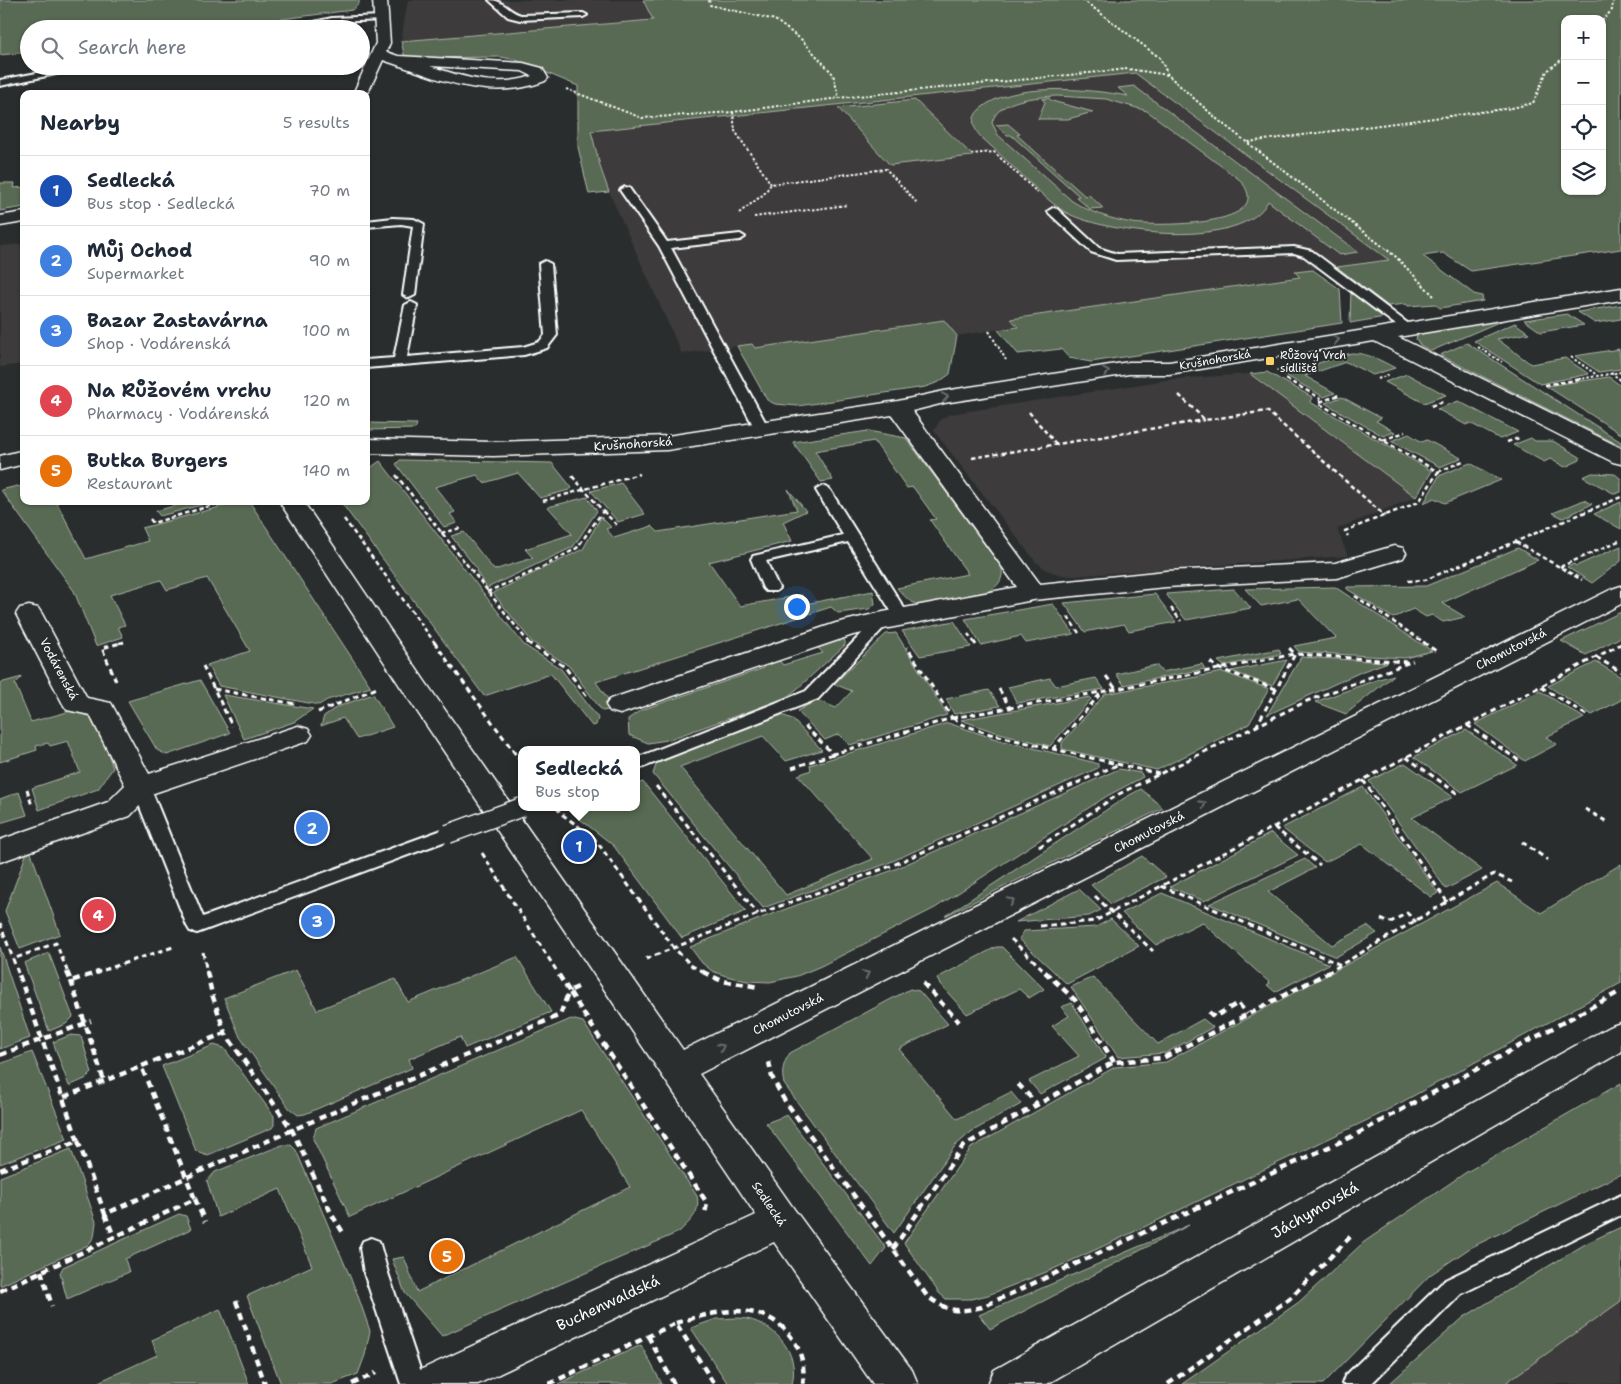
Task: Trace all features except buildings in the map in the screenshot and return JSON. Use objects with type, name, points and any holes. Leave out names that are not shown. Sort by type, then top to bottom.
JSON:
[{"type":"street","points":[[370,73],[383,44],[380,0]]},
{"type":"street","points":[[378,54],[398,60],[475,83],[512,85],[531,83],[540,78],[537,71],[523,67],[398,60]]},
{"type":"street","points":[[363,90],[369,75]]},
{"type":"street","points":[[0,221],[20,218]]},
{"type":"street","name":"Krušnohorská","points":[[370,446],[493,449],[667,443],[898,408],[944,397],[1129,368],[1169,368],[1621,294]]},
{"type":"street","points":[[1374,333],[1621,457]]},
{"type":"street","points":[[898,408],[1033,592]]},
{"type":"street","points":[[0,463],[20,458]]},
{"type":"street","name":"Sedlecká","points":[[294,505],[414,686],[781,1222],[897,1384]]},
{"type":"street","points":[[620,705],[845,629],[892,618],[1033,592],[1166,579],[1337,570],[1365,564],[1394,554]]},
{"type":"street","name":"Chomutovská","points":[[677,1069],[1621,594]]},
{"type":"street","name":"Vodárenská","points":[[29,614],[77,704],[101,709],[141,787]]},
{"type":"street","points":[[0,851],[119,809],[141,787],[298,735]]},
{"type":"street","name":"Jáchymovská","points":[[1009,1384],[1621,1036]]},
{"type":"street","name":"Buchenwaldská","points":[[435,1384],[781,1222]]},
{"type":"lane","points":[[494,0],[511,15],[520,18],[583,14]]},
{"type":"lane","points":[[332,20],[382,18]]},
{"type":"lane","points":[[0,83],[42,75]]},
{"type":"lane","points":[[625,190],[664,246],[761,428]]},
{"type":"lane","points":[[1053,211],[1095,250],[1116,257],[1294,250],[1308,253],[1408,328]]},
{"type":"lane","points":[[370,224],[414,221],[419,224],[410,300],[400,361]]},
{"type":"lane","points":[[664,246],[740,236]]},
{"type":"lane","points":[[370,364],[524,351],[543,345],[551,335],[545,264]]},
{"type":"lane","points":[[640,764],[812,695],[892,618],[852,537],[823,490]]},
{"type":"lane","points":[[771,588],[758,558],[852,537]]},
{"type":"lane","points":[[141,787],[197,926],[518,808]]},
{"type":"lane","points":[[1354,1384],[1453,1287],[1621,1204]]},
{"type":"lane","points":[[371,1248],[376,1273],[414,1384]]},
{"type":"path","points":[[710,0],[710,5],[776,20],[802,40],[833,74],[839,98]]},
{"type":"path","points":[[1083,0],[1160,58],[1168,75],[1218,120],[1395,256],[1435,297]]},
{"type":"path","points":[[1606,17],[1612,10],[1613,0]]},
{"type":"path","points":[[1247,142],[1502,109],[1533,103],[1547,71],[1561,60]]},
{"type":"path","points":[[540,78],[642,118],[733,112],[839,98],[1128,69],[1168,75]]},
{"type":"path","points":[[733,112],[735,131],[771,184],[886,169],[917,203]]},
{"type":"path","points":[[971,154],[994,152],[1052,207],[1047,207],[1053,211]]},
{"type":"path","points":[[749,218],[847,205]]},
{"type":"path","points":[[988,331],[1008,363]]},
{"type":"path","points":[[1571,357],[1598,376]]},
{"type":"path","points":[[1538,386],[1621,372]]},
{"type":"path","points":[[1611,374],[1621,380]]},
{"type":"path","points":[[1280,375],[1320,398],[1320,402],[1438,472]]},
{"type":"path","points":[[1174,390],[1205,420]]},
{"type":"path","points":[[1320,402],[1340,395]]},
{"type":"path","points":[[1025,408],[1056,444]]},
{"type":"path","points":[[971,458],[1267,410],[1385,516]]},
{"type":"path","points":[[1383,440],[1405,432]]},
{"type":"path","points":[[1365,564],[1345,532],[1419,502],[1438,472],[1465,460]]},
{"type":"path","points":[[393,471],[528,643],[564,667],[593,705]]},
{"type":"path","points":[[568,472],[617,525]]},
{"type":"path","points":[[543,501],[640,474]]},
{"type":"path","points":[[1405,581],[1425,580],[1621,497]]},
{"type":"path","points":[[150,519],[153,523],[213,505]]},
{"type":"path","points":[[487,592],[539,569],[577,548],[603,511]]},
{"type":"path","points":[[343,517],[518,758]]},
{"type":"path","points":[[441,533],[461,528]]},
{"type":"path","points":[[1559,567],[1621,540]]},
{"type":"path","points":[[1515,542],[1585,582]]},
{"type":"path","points":[[905,644],[952,718],[961,724],[990,734],[1160,774]]},
{"type":"path","points":[[1030,927],[1094,921],[1621,644]]},
{"type":"path","points":[[1288,647],[1294,654]]},
{"type":"path","points":[[1255,728],[1294,654]]},
{"type":"path","points":[[792,768],[952,718],[1101,692],[1294,654],[1411,662]]},
{"type":"path","points":[[1596,657],[1621,672]]},
{"type":"path","points":[[1210,662],[1220,669],[1276,689]]},
{"type":"path","points":[[203,666],[233,729]]},
{"type":"path","points":[[1106,676],[1117,689]]},
{"type":"path","points":[[1540,686],[1588,716]]},
{"type":"path","points":[[998,688],[1010,708]]},
{"type":"path","points":[[214,689],[296,704]]},
{"type":"path","points":[[1053,749],[1101,692]]},
{"type":"path","points":[[786,706],[833,754]]},
{"type":"path","points":[[314,707],[323,709]]},
{"type":"path","points":[[1467,725],[1521,762]]},
{"type":"path","points":[[1406,757],[1458,794]]},
{"type":"path","points":[[105,1214],[292,1130],[560,1015],[569,991],[758,914],[891,866],[1117,765]]},
{"type":"path","points":[[640,767],[758,914]]},
{"type":"path","points":[[1363,780],[1448,903]]},
{"type":"path","points":[[27,789],[34,814]]},
{"type":"path","points":[[1585,809],[1609,824]]},
{"type":"path","points":[[560,811],[594,838],[682,957]]},
{"type":"path","points":[[1274,827],[1320,865]]},
{"type":"path","points":[[1522,842],[1548,860]]},
{"type":"path","points":[[1070,872],[1153,951]]},
{"type":"path","points":[[892,1249],[963,1146],[1114,1062],[1163,1058],[1342,965],[1494,874],[1512,882]]},
{"type":"path","points":[[1161,886],[1342,965]]},
{"type":"path","points":[[1381,919],[1389,923],[1407,913],[1416,922]]},
{"type":"path","points":[[0,923],[114,1237]]},
{"type":"path","points":[[70,981],[182,944],[197,926]]},
{"type":"path","points":[[197,926],[212,994],[225,1033],[292,1130],[332,1215],[354,1251],[371,1248]]},
{"type":"path","points":[[1007,935],[1075,1000],[1114,1062]]},
{"type":"path","points":[[13,959],[56,943],[104,1081]]},
{"type":"path","points":[[920,979],[959,1022]]},
{"type":"path","points":[[569,991],[708,1202],[705,1216],[700,1222]]},
{"type":"path","points":[[773,1058],[768,1064],[772,1077],[783,1098],[927,1296],[948,1312],[963,1312],[982,1307],[1355,1135],[1621,991]]},
{"type":"path","points":[[1209,1012],[1214,1017],[1238,1004],[1247,1014]]},
{"type":"path","points":[[0,1055],[91,1020]]},
{"type":"path","points":[[64,1097],[225,1033]]},
{"type":"path","points":[[141,1066],[205,1222]]},
{"type":"path","points":[[1018,1084],[1037,1104]]},
{"type":"path","points":[[0,1170],[78,1141]]},
{"type":"path","points":[[0,1291],[195,1199]]},
{"type":"path","points":[[1168,1384],[1289,1299],[1356,1232]]},
{"type":"path","points":[[41,1271],[52,1306]]},
{"type":"path","points":[[236,1301],[265,1384]]},
{"type":"path","points":[[549,1384],[676,1323],[711,1312],[735,1310],[760,1312],[775,1320],[788,1331],[800,1351],[804,1373],[803,1384]]},
{"type":"path","points":[[676,1323],[714,1384]]},
{"type":"path","points":[[648,1336],[674,1384]]},
{"type":"shaded area","points":[[408,0],[643,0],[653,20],[401,41]]},
{"type":"shaded area","points":[[1135,73],[1390,260],[1296,272],[1301,277],[1012,319],[1018,326],[957,336],[944,320],[755,348],[752,344],[682,354],[609,192],[591,131]]},
{"type":"shaded area","points":[[20,244],[20,364],[0,367],[0,246]]},
{"type":"shaded area","points":[[1250,374],[1416,497],[1337,529],[1348,556],[1073,576],[1061,575],[1047,570],[1036,562],[934,431],[940,420],[948,415],[957,413],[1173,379]]},
{"type":"shaded area","points":[[1621,1301],[1621,1384],[1504,1384]]},
{"type":"green space","points":[[0,0],[359,0],[359,4],[352,10],[275,20],[20,20],[20,53],[0,55]]},
{"type":"green space","points":[[643,0],[1621,0],[1621,249],[1471,271],[1443,253],[1423,256],[1474,294],[1482,296],[1483,301],[1440,308],[1435,304],[1388,306],[1337,267],[1389,260],[1135,73],[591,131],[609,192],[589,194],[578,147],[578,86],[516,60],[501,57],[405,58],[401,41],[653,20]]},
{"type":"green space","points":[[1134,86],[1358,252],[1339,255],[1268,201],[1254,217],[1232,227],[1204,232],[1174,234],[1142,232],[1086,221],[1067,213],[1048,199],[981,137],[974,127],[974,117],[979,110],[992,101],[1010,95],[1030,91],[1073,90],[1128,96],[1118,88]],"holes":[[[1057,96],[1106,99],[1147,111],[1240,180],[1248,196],[1244,207],[1230,215],[1210,221],[1145,224],[1116,220],[1086,209],[1072,201],[998,135],[992,123],[995,115],[1001,109],[1019,101]]]},
{"type":"green space","points":[[1049,98],[1052,101],[1093,112],[1068,119],[1038,119],[1045,102],[1042,99]]},
{"type":"green space","points":[[915,100],[973,156],[890,165],[838,108]]},
{"type":"green space","points":[[1008,124],[1020,134],[1017,135],[1085,196],[1089,195],[1103,208],[1090,209],[1076,197],[1079,196],[1011,135],[1007,135],[996,125]]},
{"type":"green space","points":[[0,183],[15,183],[14,188],[20,187],[20,208],[0,211]]},
{"type":"green space","points":[[1313,270],[1340,289],[1342,323],[1091,362],[1069,358],[1061,349],[1018,354],[998,330],[1018,327],[1011,319],[1300,277],[1295,272]]},
{"type":"green space","points":[[1351,290],[1385,317],[1350,323]]},
{"type":"green space","points":[[1621,305],[1621,319],[1595,323],[1578,312]]},
{"type":"green space","points":[[1567,314],[1584,325],[1541,332],[1524,320]]},
{"type":"green space","points":[[1508,318],[1431,351],[1420,345],[1416,339],[1418,334],[1423,332]]},
{"type":"green space","points":[[944,320],[957,336],[950,374],[939,382],[925,387],[798,406],[775,404],[767,400],[737,346],[752,344],[755,348]]},
{"type":"green space","points":[[1515,323],[1529,333],[1497,339],[1531,364],[1565,358],[1589,374],[1540,384],[1474,341]]},
{"type":"green space","points":[[1467,343],[1621,442],[1621,446],[1440,355]]},
{"type":"green space","points":[[1619,349],[1621,369],[1599,372],[1575,356]]},
{"type":"green space","points":[[1351,353],[1368,356],[1395,368],[1373,375],[1346,362],[1305,376],[1335,393],[1324,397],[1276,370],[1309,366]]},
{"type":"green space","points":[[1267,372],[1312,397],[1310,402],[1432,471],[1416,497],[1250,374]]},
{"type":"green space","points":[[1407,374],[1446,395],[1424,403],[1385,382]]},
{"type":"green space","points":[[1609,377],[1621,386],[1621,434],[1546,386]]},
{"type":"green space","points":[[1342,397],[1381,418],[1376,421],[1395,432],[1383,436],[1325,403]]},
{"type":"green space","points":[[1458,401],[1518,432],[1500,439],[1470,423],[1466,425],[1437,409]]},
{"type":"green space","points":[[370,423],[417,424],[415,429],[370,430]]},
{"type":"green space","points":[[868,431],[906,438],[1002,568],[1002,577],[992,590],[975,597],[928,606],[918,605],[908,599],[897,588],[968,574],[930,520],[936,519],[913,487],[907,488],[874,441],[815,451],[833,480],[821,482],[793,442]]},
{"type":"green space","points":[[1409,434],[1422,442],[1427,440],[1461,458],[1440,467],[1391,441]]},
{"type":"green space","points":[[1531,438],[1535,441],[1553,441],[1580,457],[1580,460],[1565,467],[1550,459],[1544,462],[1513,445]]},
{"type":"green space","points":[[400,460],[552,463],[572,488],[540,498],[518,473],[484,483],[477,475],[435,487],[455,512],[450,514],[457,523],[444,527],[396,464]]},
{"type":"green space","points":[[380,461],[524,645],[561,669],[598,718],[596,725],[592,726],[551,674],[484,696],[343,505],[370,505],[370,468]]},
{"type":"green space","points":[[1470,463],[1501,480],[1445,503],[1434,498],[1424,503],[1439,476]]},
{"type":"green space","points":[[1592,473],[1615,474],[1621,479],[1621,492],[1615,494],[1583,477]]},
{"type":"green space","points":[[621,483],[645,514],[618,522],[591,491]]},
{"type":"green space","points":[[20,487],[20,505],[58,505],[86,559],[148,541],[142,528],[227,505],[252,505],[371,687],[327,700],[319,705],[219,686],[207,665],[250,651],[207,578],[167,590],[161,580],[110,595],[125,625],[118,627],[123,637],[96,646],[74,591],[1,490]]},
{"type":"green space","points":[[788,489],[806,511],[783,522],[792,541],[709,562],[740,606],[802,595],[805,604],[873,591],[875,604],[869,609],[838,613],[831,607],[596,682],[615,709],[602,711],[569,666],[532,642],[493,593],[583,549],[601,517],[611,527],[606,529],[614,538],[652,526],[658,532],[797,510]]},
{"type":"green space","points":[[587,497],[597,511],[573,547],[487,588],[476,571],[477,569],[451,536],[464,532],[494,570],[533,558],[525,549],[572,534],[548,507]]},
{"type":"green space","points":[[1584,500],[1592,504],[1563,518],[1553,513]]},
{"type":"green space","points":[[1621,502],[1621,529],[1594,514]]},
{"type":"green space","points":[[177,505],[201,505],[160,516],[156,511]]},
{"type":"green space","points":[[1621,546],[1621,561],[1592,583],[1567,567],[1574,564],[1576,566]]},
{"type":"green space","points":[[1518,548],[1538,560],[1442,603],[1465,617],[1443,622],[1432,615],[1426,617],[1413,609],[1393,618],[1347,589],[1347,587],[1426,586]]},
{"type":"green space","points":[[1335,587],[1432,651],[1405,658],[1299,652],[1294,646],[1336,638],[1298,599],[1261,606],[1245,589]]},
{"type":"green space","points":[[1234,589],[1251,608],[1186,620],[1166,594]]},
{"type":"green space","points":[[1155,594],[1176,622],[1129,631],[1124,624],[1085,632],[1064,603]]},
{"type":"green space","points":[[1053,604],[1074,634],[1026,643],[1021,636],[981,645],[965,619]]},
{"type":"green space","points":[[1621,612],[1621,637],[1586,655],[1561,641]]},
{"type":"green space","points":[[954,621],[971,647],[920,656],[902,631]]},
{"type":"green space","points":[[896,633],[947,715],[850,745],[839,734],[825,740],[797,711],[817,700],[836,708],[852,691],[834,684],[886,634]]},
{"type":"green space","points":[[842,638],[845,641],[845,645],[784,699],[667,740],[648,743],[629,735],[628,719],[641,710],[764,668],[768,661],[777,658],[783,665],[823,653],[815,645]]},
{"type":"green space","points":[[1279,649],[1281,654],[1224,666],[1218,661]]},
{"type":"green space","points":[[1301,657],[1388,662],[1363,671],[1267,715]]},
{"type":"green space","points":[[1287,660],[1272,686],[1231,671]]},
{"type":"green space","points":[[1596,662],[1621,677],[1621,700],[1592,715],[1548,686]]},
{"type":"green space","points":[[1202,664],[1205,669],[1124,685],[1116,674],[1156,665],[1162,672]]},
{"type":"green space","points":[[1223,672],[1269,689],[1249,724],[1157,770],[1062,749],[1062,743],[1105,694]]},
{"type":"green space","points":[[1394,675],[1346,714],[1315,702],[1379,679]]},
{"type":"green space","points":[[22,677],[15,684],[31,722],[71,711],[95,715],[113,768],[98,789],[39,810],[32,788],[80,772],[68,741],[50,746],[48,743],[36,746],[37,750],[0,762],[0,683]]},
{"type":"green space","points":[[1050,678],[1056,686],[1096,678],[1104,689],[1017,703],[1008,687]]},
{"type":"green space","points":[[200,680],[230,733],[167,755],[157,750],[128,701]]},
{"type":"green space","points":[[989,690],[1000,706],[954,714],[946,699]]},
{"type":"green space","points":[[1540,691],[1584,718],[1546,737],[1557,744],[1525,761],[1475,724]]},
{"type":"green space","points":[[373,694],[393,727],[357,739],[343,718],[321,726],[324,716],[337,707]]},
{"type":"green space","points":[[223,695],[313,709],[294,722],[244,739]]},
{"type":"green space","points":[[1090,697],[1091,699],[1050,746],[992,731],[961,720]]},
{"type":"green space","points":[[782,715],[792,719],[822,750],[786,761],[763,736],[680,767],[786,895],[873,859],[798,775],[811,770],[810,765],[948,723],[999,740],[1092,762],[1098,764],[1098,768],[886,864],[763,908],[653,774],[657,762]]},
{"type":"green space","points":[[1466,730],[1517,765],[1462,792],[1414,757]]},
{"type":"green space","points":[[1405,763],[1453,797],[1412,818],[1482,870],[1446,889],[1369,781]]},
{"type":"green space","points":[[1119,769],[1141,773],[1143,777],[1107,796],[935,908],[821,966],[797,976],[770,982],[747,981],[726,976],[712,971],[702,963],[690,947],[764,917],[893,870]]},
{"type":"green space","points":[[643,782],[746,911],[682,938],[613,845],[570,811],[640,811],[640,783]]},
{"type":"green space","points":[[1363,787],[1438,893],[1431,897],[1362,844],[1325,862],[1282,828]]},
{"type":"green space","points":[[1141,789],[1163,808],[945,916],[1126,797]]},
{"type":"green space","points":[[19,792],[27,815],[0,823],[0,799]]},
{"type":"green space","points":[[1271,833],[1298,855],[1204,901],[1170,887]]},
{"type":"green space","points":[[30,850],[60,934],[20,949],[5,911],[27,852]]},
{"type":"green space","points":[[1142,856],[1166,877],[1111,904],[1091,885]]},
{"type":"green space","points":[[1305,859],[1315,868],[1268,892],[1332,945],[1367,926],[1377,933],[1336,957],[1209,904]]},
{"type":"green space","points":[[1621,864],[1621,983],[1378,1115],[1121,1238],[1049,1271],[988,1295],[971,1299],[946,1299],[939,1293],[904,1243],[971,1148],[1115,1067],[1166,1062],[1497,883],[1541,913]]},
{"type":"green space","points":[[1079,889],[1101,910],[1089,916],[1016,922]]},
{"type":"green space","points":[[1162,893],[1329,964],[1275,992],[1267,985],[1270,983],[1202,922],[1156,945],[1122,913]]},
{"type":"green space","points":[[1111,919],[1139,946],[1067,984],[1019,939],[1024,931],[1096,927]]},
{"type":"green space","points":[[0,947],[30,1038],[0,1049]]},
{"type":"green space","points":[[996,947],[1002,947],[1044,989],[1029,998],[1019,989],[967,1014],[939,983],[937,978]]},
{"type":"green space","points":[[49,953],[73,1017],[66,1024],[49,1031],[24,963]]},
{"type":"green space","points":[[517,957],[551,1012],[465,1048],[460,1037],[409,1059],[412,1068],[305,1114],[298,1115],[289,1108],[240,1037],[224,998],[296,970],[317,1010],[395,979],[408,1002]]},
{"type":"green space","points":[[1093,977],[1158,1044],[1203,1019],[1213,1027],[1166,1053],[1118,1057],[1071,987]]},
{"type":"green space","points":[[910,989],[919,991],[948,1024],[899,1049],[957,1119],[1011,1092],[1021,1104],[971,1132],[955,1146],[894,1233],[784,1084],[783,1072],[784,1064],[790,1053]]},
{"type":"green space","points":[[1072,1003],[1106,1058],[1040,1094],[1029,1081],[1079,1056],[1052,1026],[1069,1016],[1061,1007]]},
{"type":"green space","points":[[571,1019],[583,1022],[697,1196],[696,1212],[679,1232],[442,1336],[405,1293],[392,1259],[404,1257],[417,1292],[630,1187],[581,1110],[350,1217],[313,1139],[316,1128]]},
{"type":"green space","points":[[71,1035],[81,1036],[92,1073],[87,1078],[69,1086],[53,1042]]},
{"type":"green space","points":[[214,1045],[224,1048],[274,1116],[274,1125],[272,1128],[208,1155],[196,1151],[162,1066]]},
{"type":"green space","points":[[32,1052],[67,1139],[0,1164],[0,1064]]},
{"type":"green space","points":[[1621,1083],[1621,1174],[1470,1248],[1430,1275],[1323,1384],[1182,1384],[1299,1302],[1364,1242],[1465,1173]]},
{"type":"green space","points":[[787,1115],[886,1248],[872,1266],[766,1123]]},
{"type":"green space","points":[[282,1145],[291,1145],[296,1150],[357,1293],[370,1331],[365,1355],[358,1374],[332,1384],[281,1384],[247,1296],[312,1266],[280,1189],[218,1217],[207,1181],[215,1172]]},
{"type":"green space","points":[[71,1149],[96,1222],[94,1237],[88,1245],[0,1286],[0,1177]]},
{"type":"green space","points":[[179,1214],[186,1216],[191,1229],[125,1259],[129,1272],[67,1299],[60,1273],[63,1267]]},
{"type":"green space","points":[[1189,1225],[990,1329],[979,1315]]},
{"type":"green space","points":[[1621,1227],[1621,1301],[1504,1384],[1389,1384],[1464,1317],[1587,1243]]},
{"type":"green space","points":[[220,1309],[249,1384],[94,1384],[157,1355],[152,1340]]},
{"type":"green space","points":[[716,1319],[747,1319],[758,1322],[776,1334],[789,1352],[794,1373],[792,1384],[728,1384],[691,1328]]},
{"type":"green space","points":[[641,1345],[662,1384],[558,1384]]},
{"type":"place","name":"Růžový Vrch sídliště","points":[[1270,361]]},
{"type":"place","name":"Můj Ochod","points":[[312,828]]},
{"type":"place","name":"Sedlecká","points":[[579,846]]},
{"type":"place","name":"Na Růžovém vrchu","points":[[98,915]]},
{"type":"place","name":"Bazar Zastavárna","points":[[317,921]]},
{"type":"place","name":"Butka Burgers","points":[[447,1256]]}]
